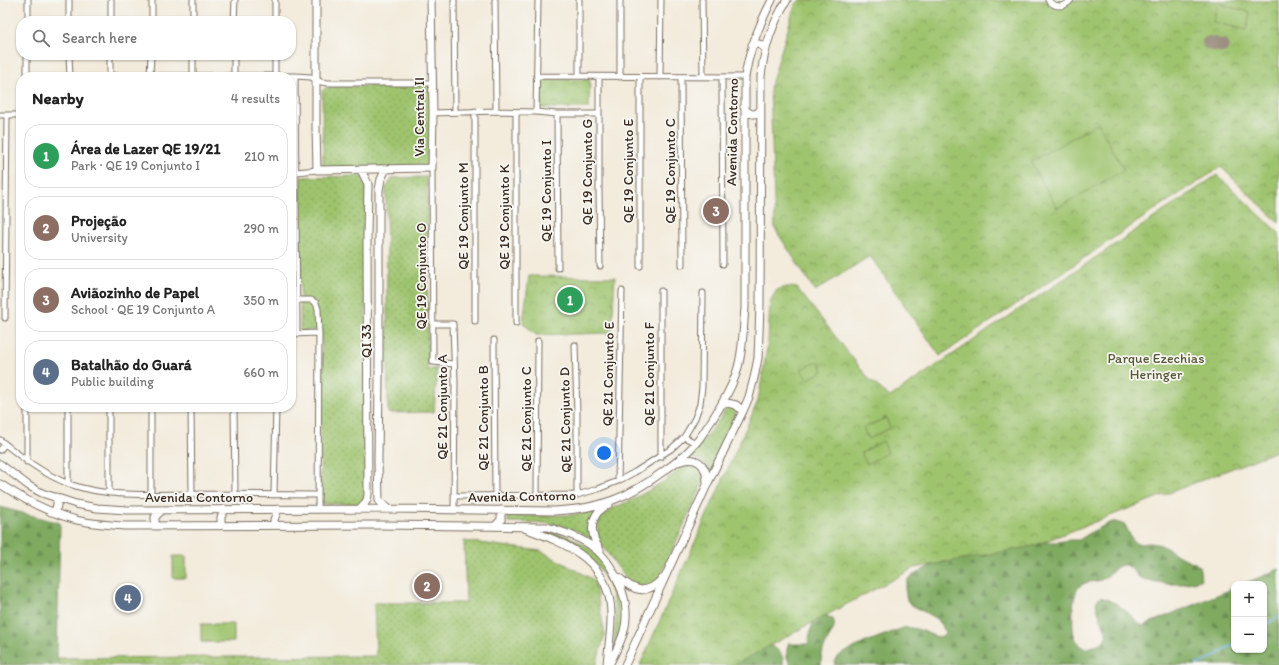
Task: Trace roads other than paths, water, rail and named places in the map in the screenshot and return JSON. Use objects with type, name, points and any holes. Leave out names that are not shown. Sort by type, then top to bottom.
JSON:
[{"type":"main road","points":[[316,0],[317,170]]},
{"type":"main road","name":"Via Central II","points":[[317,170],[432,168],[433,113],[431,0]]},
{"type":"main road","name":"Avenida Contorno","points":[[0,464],[29,486],[42,493],[76,504],[97,508],[127,510],[574,510],[612,501],[638,489],[676,462],[696,442],[723,402],[736,375],[743,337],[745,308],[745,77],[747,60],[759,25],[772,0]]},
{"type":"main road","name":"Avenida Contorno","points":[[625,665],[707,485],[743,411],[749,397],[754,378],[760,335],[761,76],[766,49],[773,29],[787,0]]},
{"type":"main road","points":[[752,45],[759,44],[766,49]]},
{"type":"main road","points":[[744,107],[748,113],[751,114],[755,114],[760,110]]},
{"type":"main road","name":"QI 33","points":[[386,169],[381,179],[379,190],[378,497],[380,502],[389,509]]},
{"type":"main road","name":"QI 33","points":[[361,170],[368,184],[368,498],[361,509]]},
{"type":"main road","points":[[367,236],[379,236]]},
{"type":"main road","points":[[723,402],[736,405],[743,411]]},
{"type":"main road","points":[[676,462],[687,459],[699,462],[707,473],[707,485]]},
{"type":"main road","points":[[368,461],[378,461]]},
{"type":"main road","name":"Avenida Contorno","points":[[0,484],[22,498],[51,512],[74,520],[126,526],[276,525],[547,527],[585,541],[596,548],[604,556],[617,576]]},
{"type":"main road","points":[[51,512],[56,510],[58,503],[56,497]]},
{"type":"main road","points":[[604,556],[596,544],[592,534],[593,524],[598,513],[612,501]]},
{"type":"main road","points":[[220,525],[221,517],[225,509]]},
{"type":"main road","points":[[276,525],[274,520],[278,509]]},
{"type":"main road","points":[[155,525],[155,517],[162,510]]},
{"type":"main road","points":[[495,526],[501,520],[501,510]]},
{"type":"main road","points":[[518,526],[553,538],[576,550],[597,570],[605,584],[609,598],[611,618],[608,665]]},
{"type":"main road","points":[[617,576],[626,585],[633,589],[642,590],[649,589],[658,584],[666,576]]},
{"type":"main road","points":[[608,665],[621,641],[625,630],[624,595],[617,576]]},
{"type":"street","points":[[28,0],[28,16]]},
{"type":"street","points":[[69,0],[69,16]]},
{"type":"street","points":[[111,0],[111,16]]},
{"type":"street","points":[[152,0],[152,16]]},
{"type":"street","points":[[193,0],[193,16]]},
{"type":"street","points":[[234,16],[235,0]]},
{"type":"street","points":[[275,0],[275,16]]},
{"type":"street","points":[[454,0],[454,112]]},
{"type":"street","points":[[495,0],[496,111]]},
{"type":"street","points":[[536,112],[538,0]]},
{"type":"street","points":[[579,0],[579,76]]},
{"type":"street","points":[[620,0],[620,77]]},
{"type":"street","points":[[660,77],[661,0]]},
{"type":"street","points":[[702,0],[703,77]]},
{"type":"street","points":[[1048,0],[1052,4],[1060,6],[1071,0]]},
{"type":"street","points":[[27,60],[27,72]]},
{"type":"street","points":[[69,60],[70,72]]},
{"type":"street","points":[[110,60],[110,72]]},
{"type":"street","points":[[150,72],[151,60]]},
{"type":"street","points":[[193,60],[193,72]]},
{"type":"street","points":[[234,60],[234,72]]},
{"type":"street","points":[[275,60],[275,72]]},
{"type":"street","points":[[296,76],[306,76],[328,83],[432,83]]},
{"type":"street","points":[[537,76],[745,77]]},
{"type":"street","name":"QE 19 Conjunto G","points":[[600,77],[600,266]]},
{"type":"street","name":"QE 19 Conjunto E","points":[[640,77],[640,266]]},
{"type":"street","name":"QE 19 Conjunto C","points":[[681,77],[682,265]]},
{"type":"street","points":[[722,77],[723,264]]},
{"type":"street","points":[[433,113],[496,111],[557,114],[599,114]]},
{"type":"street","name":"QE 19 Conjunto M","points":[[475,112],[475,321]]},
{"type":"street","name":"QE 19 Conjunto K","points":[[516,112],[516,323]]},
{"type":"street","name":"QE 19 Conjunto I","points":[[557,114],[558,268]]},
{"type":"street","points":[[0,115],[16,115]]},
{"type":"street","points":[[6,115],[6,318]]},
{"type":"street","name":"QE 19 Conjunto O","points":[[432,168],[433,362],[454,364]]},
{"type":"street","name":"Via Central II","points":[[296,172],[317,170]]},
{"type":"street","points":[[296,172],[296,311]]},
{"type":"street","name":"QE 21 Conjunto E","points":[[618,481],[622,291]]},
{"type":"street","name":"QE 21 Conjunto F","points":[[661,291],[661,457]]},
{"type":"street","points":[[454,496],[577,495],[618,481],[661,457],[671,449],[684,437],[695,418],[700,404],[702,387],[703,293]]},
{"type":"street","points":[[297,300],[311,300],[316,303],[318,309],[318,509]]},
{"type":"street","name":"QE 21 Conjunto A","points":[[433,324],[454,324],[454,510]]},
{"type":"street","points":[[296,334],[319,333]]},
{"type":"street","name":"QE 21 Conjunto B","points":[[494,340],[495,496]]},
{"type":"street","name":"QE 21 Conjunto C","points":[[537,496],[538,341]]},
{"type":"street","name":"QE 21 Conjunto D","points":[[575,345],[577,495]]},
{"type":"street","points":[[27,412],[27,462]]},
{"type":"street","points":[[68,412],[68,484]]},
{"type":"street","points":[[109,412],[109,493]]},
{"type":"street","points":[[151,412],[151,496]]},
{"type":"street","points":[[191,412],[192,494]]},
{"type":"street","points":[[234,412],[235,495]]},
{"type":"street","points":[[274,495],[276,412]]},
{"type":"street","points":[[684,437],[696,442]]},
{"type":"street","points":[[0,440],[27,462],[47,474],[68,484],[109,493],[151,496],[192,494],[318,495]]},
{"type":"street","points":[[0,450],[5,444]]},
{"type":"waterway","points":[[1267,623],[1279,617]]},
{"type":"waterway","points":[[1196,665],[1211,659],[1231,646]]},
{"type":"place","name":"Aviãozinho de Papel","points":[[716,211]]},
{"type":"place","name":"Área de Lazer QE 19/21","points":[[570,300]]},
{"type":"place","name":"Projeção","points":[[427,586]]},
{"type":"place","name":"Batalhão do Guará","points":[[128,598]]},
{"type":"park label","name":"Parque Ezechias Heringer","points":[[1156,366]]}]
